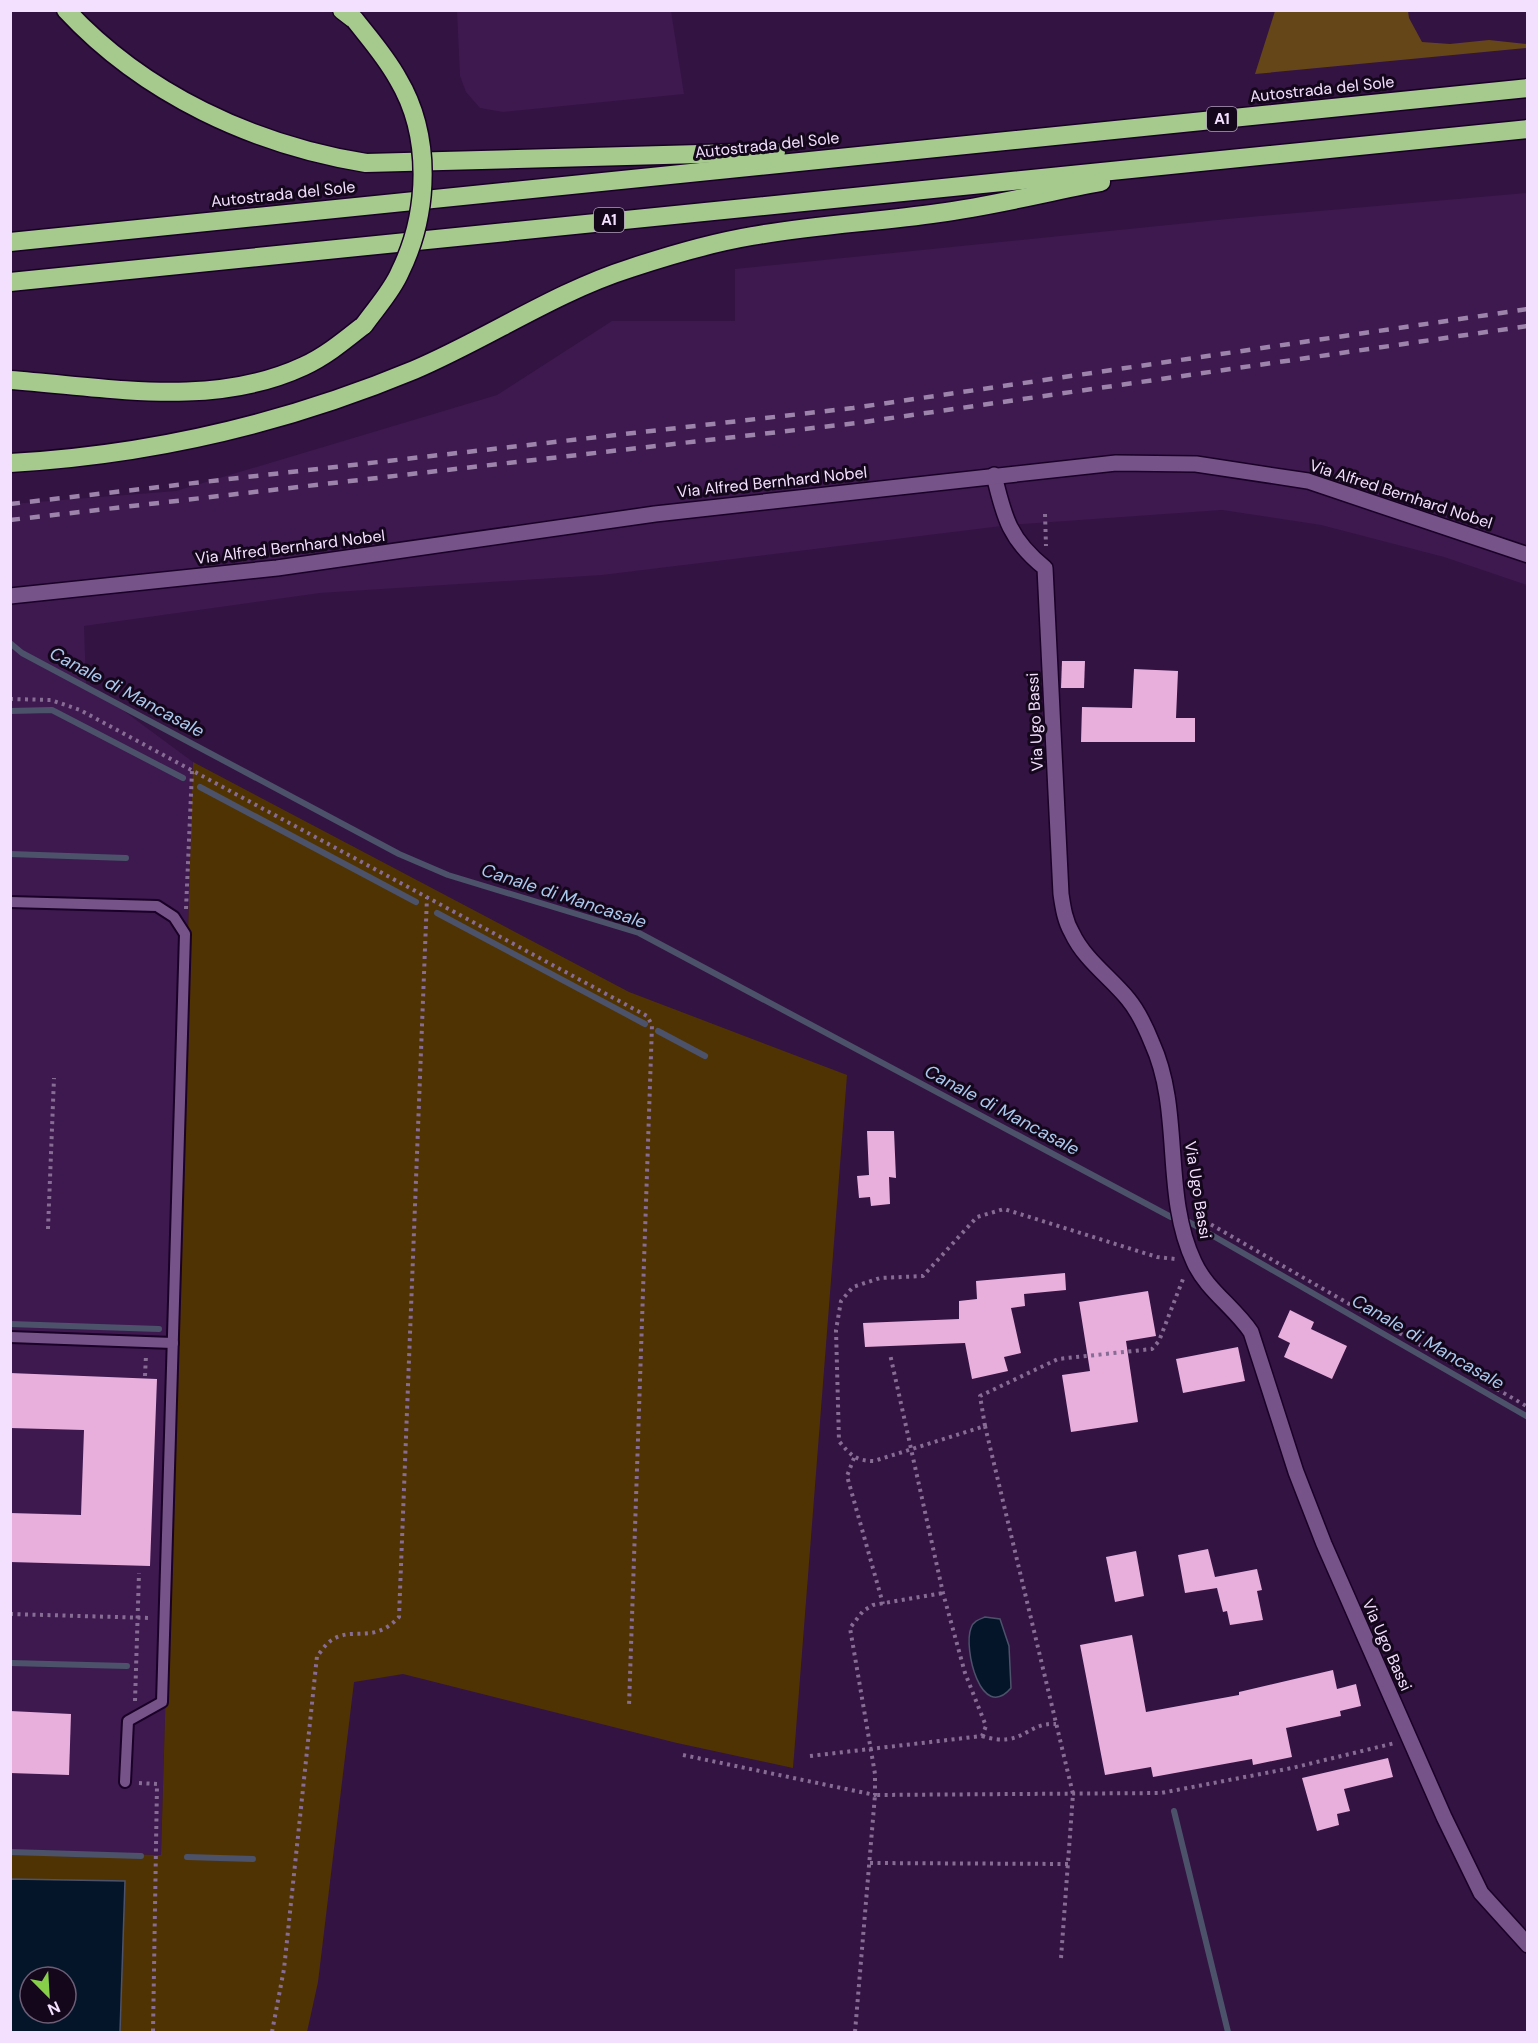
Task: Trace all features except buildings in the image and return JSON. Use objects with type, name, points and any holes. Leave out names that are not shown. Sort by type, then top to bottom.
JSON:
[{"type":"highway","points":[[66,10],[94,41],[171,96],[259,134],[299,149],[334,158],[366,163],[916,149]]},
{"type":"highway","points":[[10,380],[190,393],[255,384],[304,366],[364,325],[400,273],[419,220],[422,152],[414,115],[399,80],[348,15]]},
{"type":"highway","name":"Autostrada del Sole","points":[[10,242],[1527,88]]},
{"type":"highway","name":"A1","points":[[10,282],[1527,129]]},
{"type":"highway","points":[[10,463],[131,451],[210,437],[284,418],[416,369],[565,296],[628,268],[690,250],[750,236],[940,213],[1207,161]]},
{"type":"street","name":"Via Alfred Bernhard Nobel","points":[[10,596],[277,568],[655,514],[1116,463],[1196,464],[1246,469],[1308,481],[1341,490],[1527,555]]},
{"type":"street","points":[[994,475],[1010,531],[1024,552],[1045,568]]},
{"type":"street","name":"Via Ugo Bassi","points":[[1045,568],[1061,894],[1065,917],[1072,935],[1087,955],[1130,1001],[1154,1045],[1168,1102],[1179,1207],[1191,1255],[1200,1273],[1238,1313],[1251,1332],[1296,1472],[1324,1544],[1444,1817],[1481,1893],[1527,1945]]},
{"type":"lane","points":[[10,902],[157,906],[174,917],[185,934],[162,1702],[128,1721],[125,1782]]},
{"type":"lane","points":[[10,1337],[173,1343]]},
{"type":"path","points":[[1045,514],[1045,568]]},
{"type":"path","points":[[10,699],[51,700],[80,710],[192,773],[647,1016],[652,1025],[652,1037],[629,1706]]},
{"type":"path","points":[[185,934],[192,773]]},
{"type":"path","points":[[272,2032],[284,1969],[317,1656],[329,1641],[345,1635],[372,1635],[388,1628],[399,1617],[427,897]]},
{"type":"path","points":[[48,1229],[54,1078]]},
{"type":"path","points":[[1179,1207],[1527,1407]]},
{"type":"path","points":[[985,1426],[874,1461],[859,1461],[854,1458],[839,1441],[836,1329],[841,1301],[853,1287],[880,1278],[922,1276],[977,1217],[1004,1209],[1158,1257],[1180,1259],[1191,1255]]},
{"type":"path","points":[[1061,1958],[1073,1794],[985,1426],[980,1396],[1058,1359],[1152,1349],[1164,1330],[1191,1255]]},
{"type":"path","points":[[890,1354],[943,1593],[965,1672],[986,1726],[982,1736]]},
{"type":"path","points":[[854,1458],[847,1476],[883,1604]]},
{"type":"path","points":[[135,1717],[140,1573]]},
{"type":"path","points":[[855,2032],[870,1863],[875,1774],[850,1628],[863,1611],[883,1604],[943,1593]]},
{"type":"path","points":[[10,1614],[164,1619]]},
{"type":"path","points":[[810,1756],[982,1736],[1014,1740],[1039,1726],[1056,1724]]},
{"type":"path","points":[[683,1755],[875,1795],[1161,1793],[1292,1768],[1411,1740]]},
{"type":"path","points":[[125,1782],[157,1784],[153,2032]]},
{"type":"path","points":[[870,1863],[1068,1864]]},
{"type":"shaded area","points":[[457,11],[671,11],[684,94],[503,112],[480,108],[466,92],[460,76]]},
{"type":"shaded area","points":[[1275,11],[1408,11],[1409,18],[1422,42],[1450,44],[1489,40],[1527,44],[1527,48],[1255,74]]},
{"type":"shaded area","points":[[1527,193],[1527,585],[1444,557],[1321,525],[1222,510],[1010,525],[602,575],[320,593],[84,626],[86,683],[193,762],[161,1855],[11,1852],[11,504],[176,491],[497,395],[612,321],[735,321],[735,269],[1227,219]]},
{"type":"shaded area","points":[[193,762],[629,992],[847,1075],[793,1768],[677,1743],[403,1674],[354,1682],[318,1982],[307,2032],[11,2032],[11,1852],[161,1855]]},
{"type":"water","points":[[985,1617],[1000,1619],[1009,1646],[1011,1688],[1000,1696],[991,1696],[983,1690],[972,1665],[969,1638],[971,1628],[975,1622]]},
{"type":"water","points":[[11,1879],[125,1881],[120,2032],[11,2032]]},
{"type":"waterway","name":"Canale di Mancasale","points":[[10,643],[22,653],[399,854],[448,875],[639,933],[1171,1217]]},
{"type":"waterway","points":[[10,711],[52,710],[183,778]]},
{"type":"waterway","points":[[200,787],[416,902]]},
{"type":"waterway","points":[[10,854],[126,858]]},
{"type":"waterway","points":[[437,913],[645,1024]]},
{"type":"waterway","points":[[658,1031],[705,1056]]},
{"type":"waterway","name":"Canale di Mancasale","points":[[1189,1222],[1528,1417]]},
{"type":"waterway","points":[[10,1324],[159,1329]]},
{"type":"waterway","points":[[10,1663],[127,1666]]},
{"type":"waterway","points":[[1174,1811],[1228,2032]]},
{"type":"waterway","points":[[10,1852],[141,1856]]},
{"type":"waterway","points":[[187,1857],[253,1859]]},
{"type":"railway","points":[[10,504],[853,408],[1528,309]]},
{"type":"railway","points":[[10,520],[857,423],[1528,326]]}]
